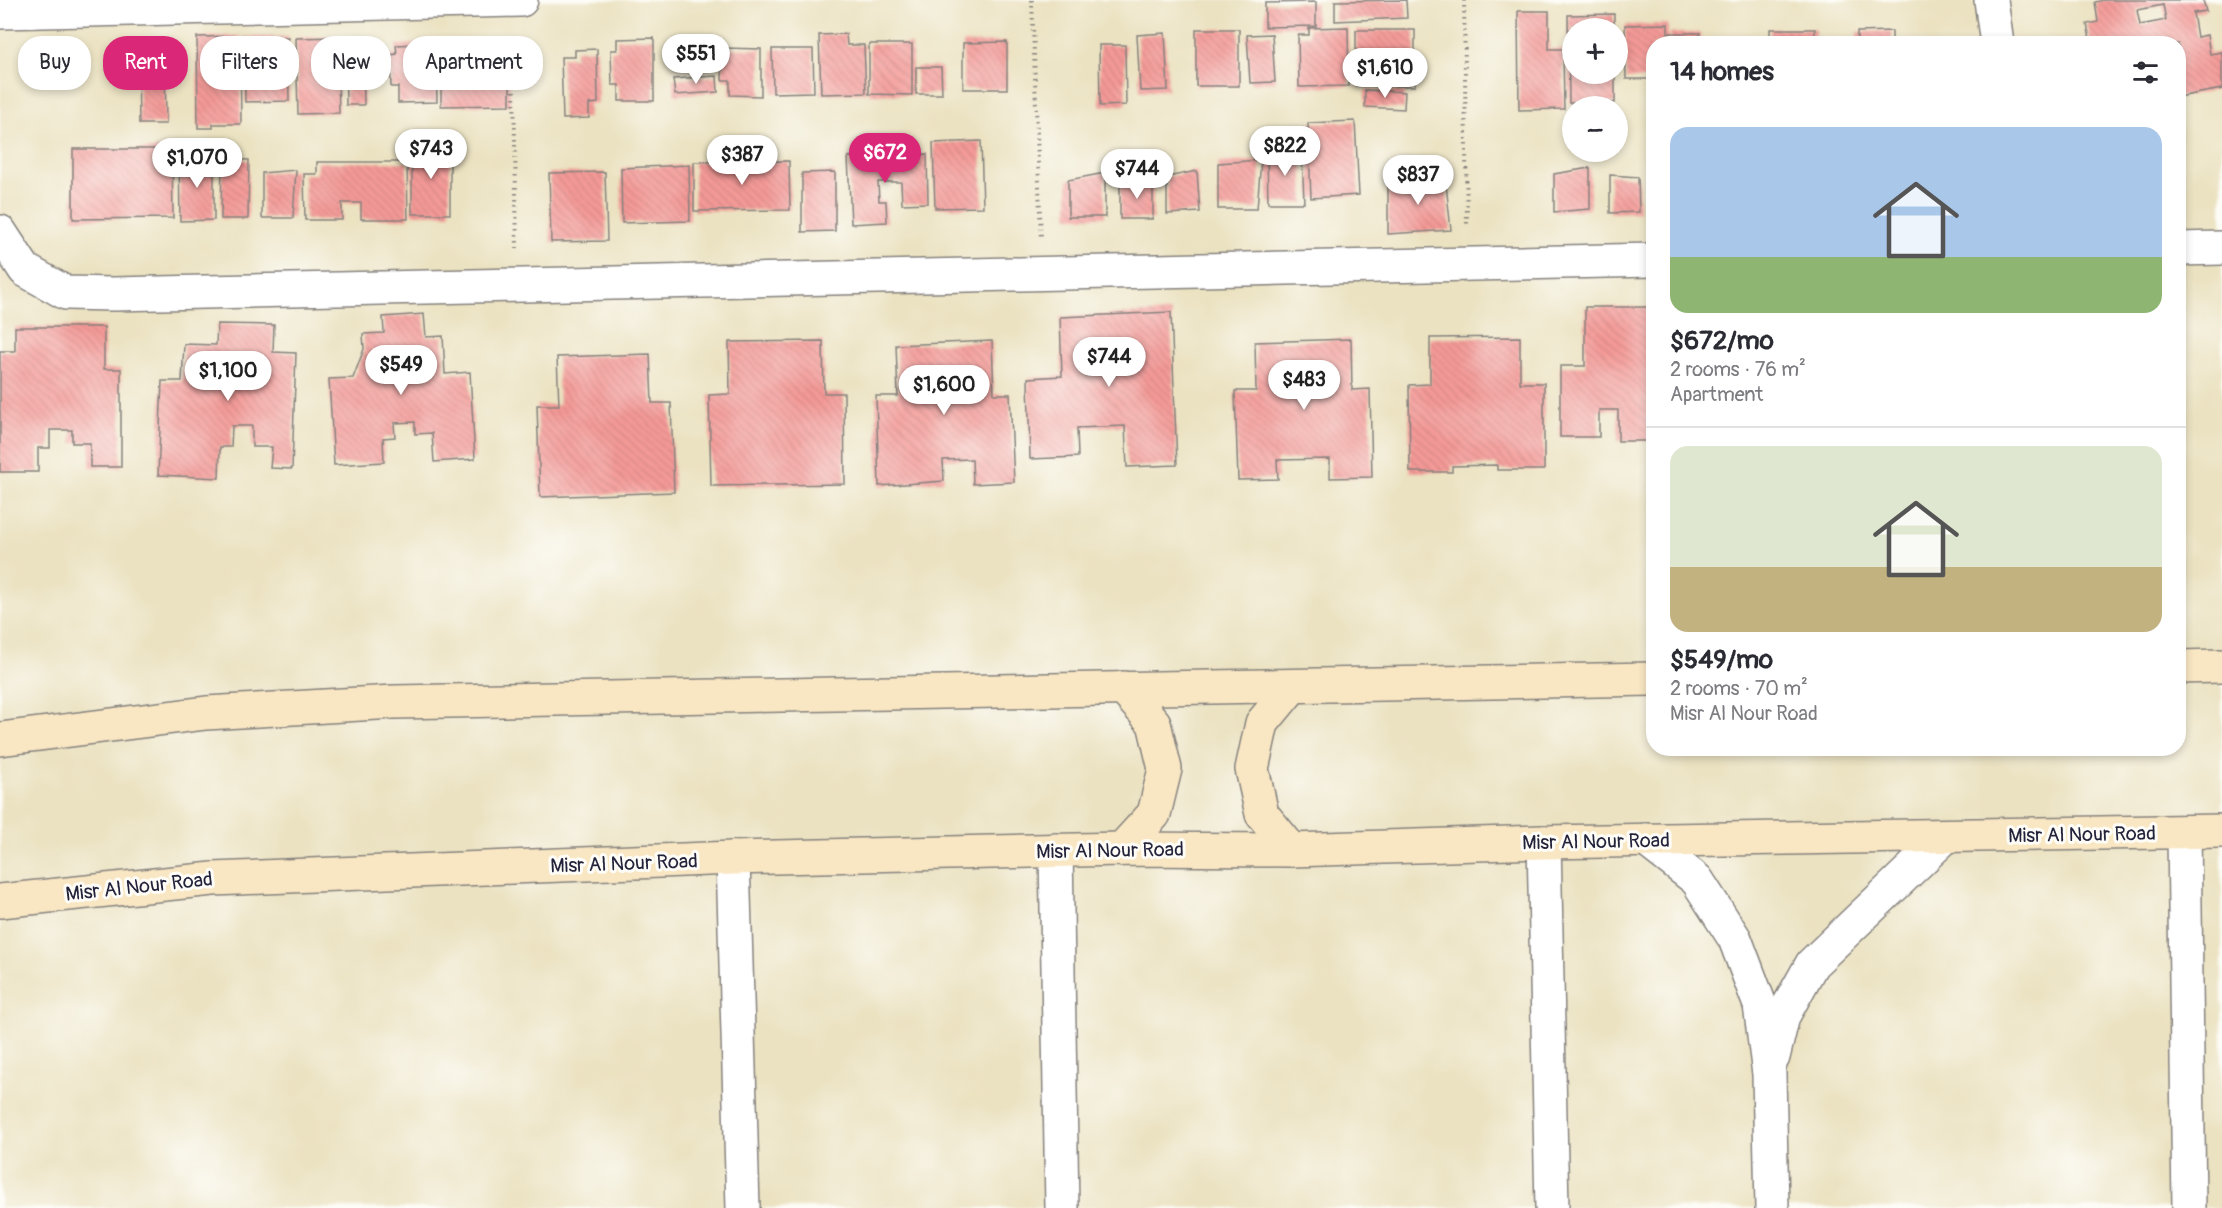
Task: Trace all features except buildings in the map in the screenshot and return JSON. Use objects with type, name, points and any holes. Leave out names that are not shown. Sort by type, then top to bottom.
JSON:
[{"type":"street","points":[[0,12],[520,0]]},
{"type":"street","points":[[1991,0],[1996,36]]},
{"type":"street","points":[[0,232],[25,270],[66,293],[112,294],[1646,260]]},
{"type":"street","points":[[2186,249],[2222,248]]},
{"type":"street","points":[[2186,667],[2222,666]]},
{"type":"street","points":[[0,739],[206,713],[394,702],[1123,688],[1291,688],[1646,679]]},
{"type":"street","points":[[1122,849],[1154,814],[1165,769],[1154,723],[1123,688]]},
{"type":"street","points":[[1291,688],[1262,723],[1252,769],[1262,814],[1292,850]]},
{"type":"street","name":"Misr Al Nour Road","points":[[0,900],[213,879],[734,858],[1056,850],[1292,850],[1544,842],[2222,831]]},
{"type":"street","points":[[2184,832],[2189,1208]]},
{"type":"street","points":[[1769,1074],[1783,1016],[1812,964],[1946,836]]},
{"type":"street","points":[[1646,840],[1697,880],[1735,939],[1760,1005],[1769,1074],[1772,1208]]},
{"type":"street","points":[[1544,842],[1552,1208]]},
{"type":"street","points":[[1056,850],[1062,1208]]},
{"type":"street","points":[[734,858],[743,1208]]},
{"type":"path","points":[[512,0],[517,284]]},
{"type":"path","points":[[1032,0],[1042,273]]},
{"type":"path","points":[[1464,0],[1468,264]]}]
